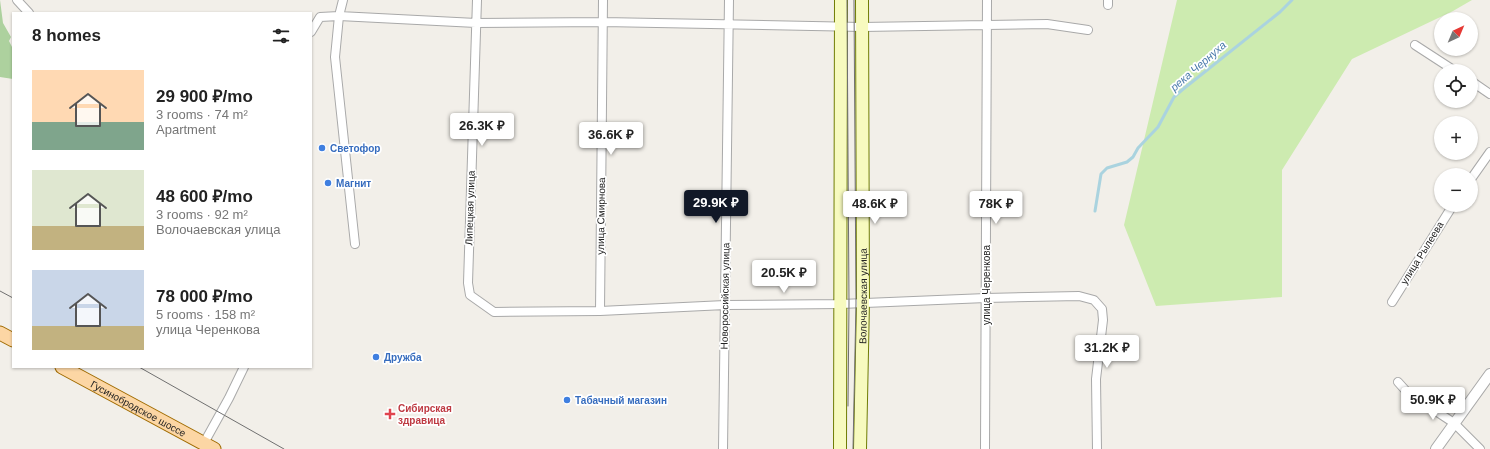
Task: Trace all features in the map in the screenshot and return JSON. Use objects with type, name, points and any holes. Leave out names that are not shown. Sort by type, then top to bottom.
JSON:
[{"type":"main road","points":[[840,449],[841,0]]},
{"type":"main road","name":"Волочаевская улица","points":[[860,449],[864,302],[862,0]]},
{"type":"main road","points":[[0,333],[12,339]]},
{"type":"main road","name":"Гусинобродское шоссе","points":[[64,368],[209,446]]},
{"type":"street","points":[[17,0],[28,12]]},
{"type":"street","points":[[343,0],[334,57],[355,244]]},
{"type":"street","name":"Липецкая улица","points":[[477,0],[468,283],[470,295],[494,312],[600,311]]},
{"type":"street","name":"улица Смирнова","points":[[600,311],[602,0]]},
{"type":"street","name":"Новороссийская улица","points":[[722,449],[729,0]]},
{"type":"street","name":"улица Черенкова","points":[[985,449],[987,0]]},
{"type":"street","points":[[312,30],[320,17],[340,16],[476,23],[603,22],[840,26],[987,26],[1047,24],[1088,30]]},
{"type":"street","points":[[1415,45],[1444,64]]},
{"type":"street","points":[[1478,86],[1490,94]]},
{"type":"street","points":[[1478,169],[1490,152]]},
{"type":"street","name":"улица Рылеева","points":[[1392,302],[1449,212]]},
{"type":"street","points":[[600,311],[725,305],[841,304],[986,298],[1079,296],[1094,300],[1102,309],[1103,320],[1096,379],[1097,449]]},
{"type":"street","points":[[209,446],[244,368]]},
{"type":"street","points":[[1436,449],[1490,374]]},
{"type":"street","points":[[1398,382],[1407,392],[1454,423],[1480,449]]},
{"type":"green space","points":[[0,0],[3,23],[11,37],[9,41],[12,47],[12,79],[0,77]]},
{"type":"green space","points":[[1177,0],[1472,0],[1451,12],[1434,12],[1434,20],[1352,59],[1282,170],[1282,297],[1156,306],[1124,225]]},
{"type":"waterway","name":"река Чернуха","points":[[1095,211],[1101,174],[1107,168],[1127,162],[1133,157],[1138,148],[1158,127],[1174,97],[1280,12],[1292,0]]},
{"type":"tram line","points":[[847,0],[849,303],[848,406]]},
{"type":"tram line","points":[[853,449],[856,303],[854,0]]},
{"type":"tram line","points":[[0,291],[12,297]]},
{"type":"tram line","points":[[141,368],[284,449]]},
{"type":"place","name":"Светофор","points":[[322,148]]},
{"type":"place","name":"Магнит","points":[[328,183]]},
{"type":"place","name":"Дружба","points":[[376,357]]},
{"type":"place","name":"Табачный магазин","points":[[567,400]]},
{"type":"place","name":"Сибирская здравица","points":[[390,414]]}]
